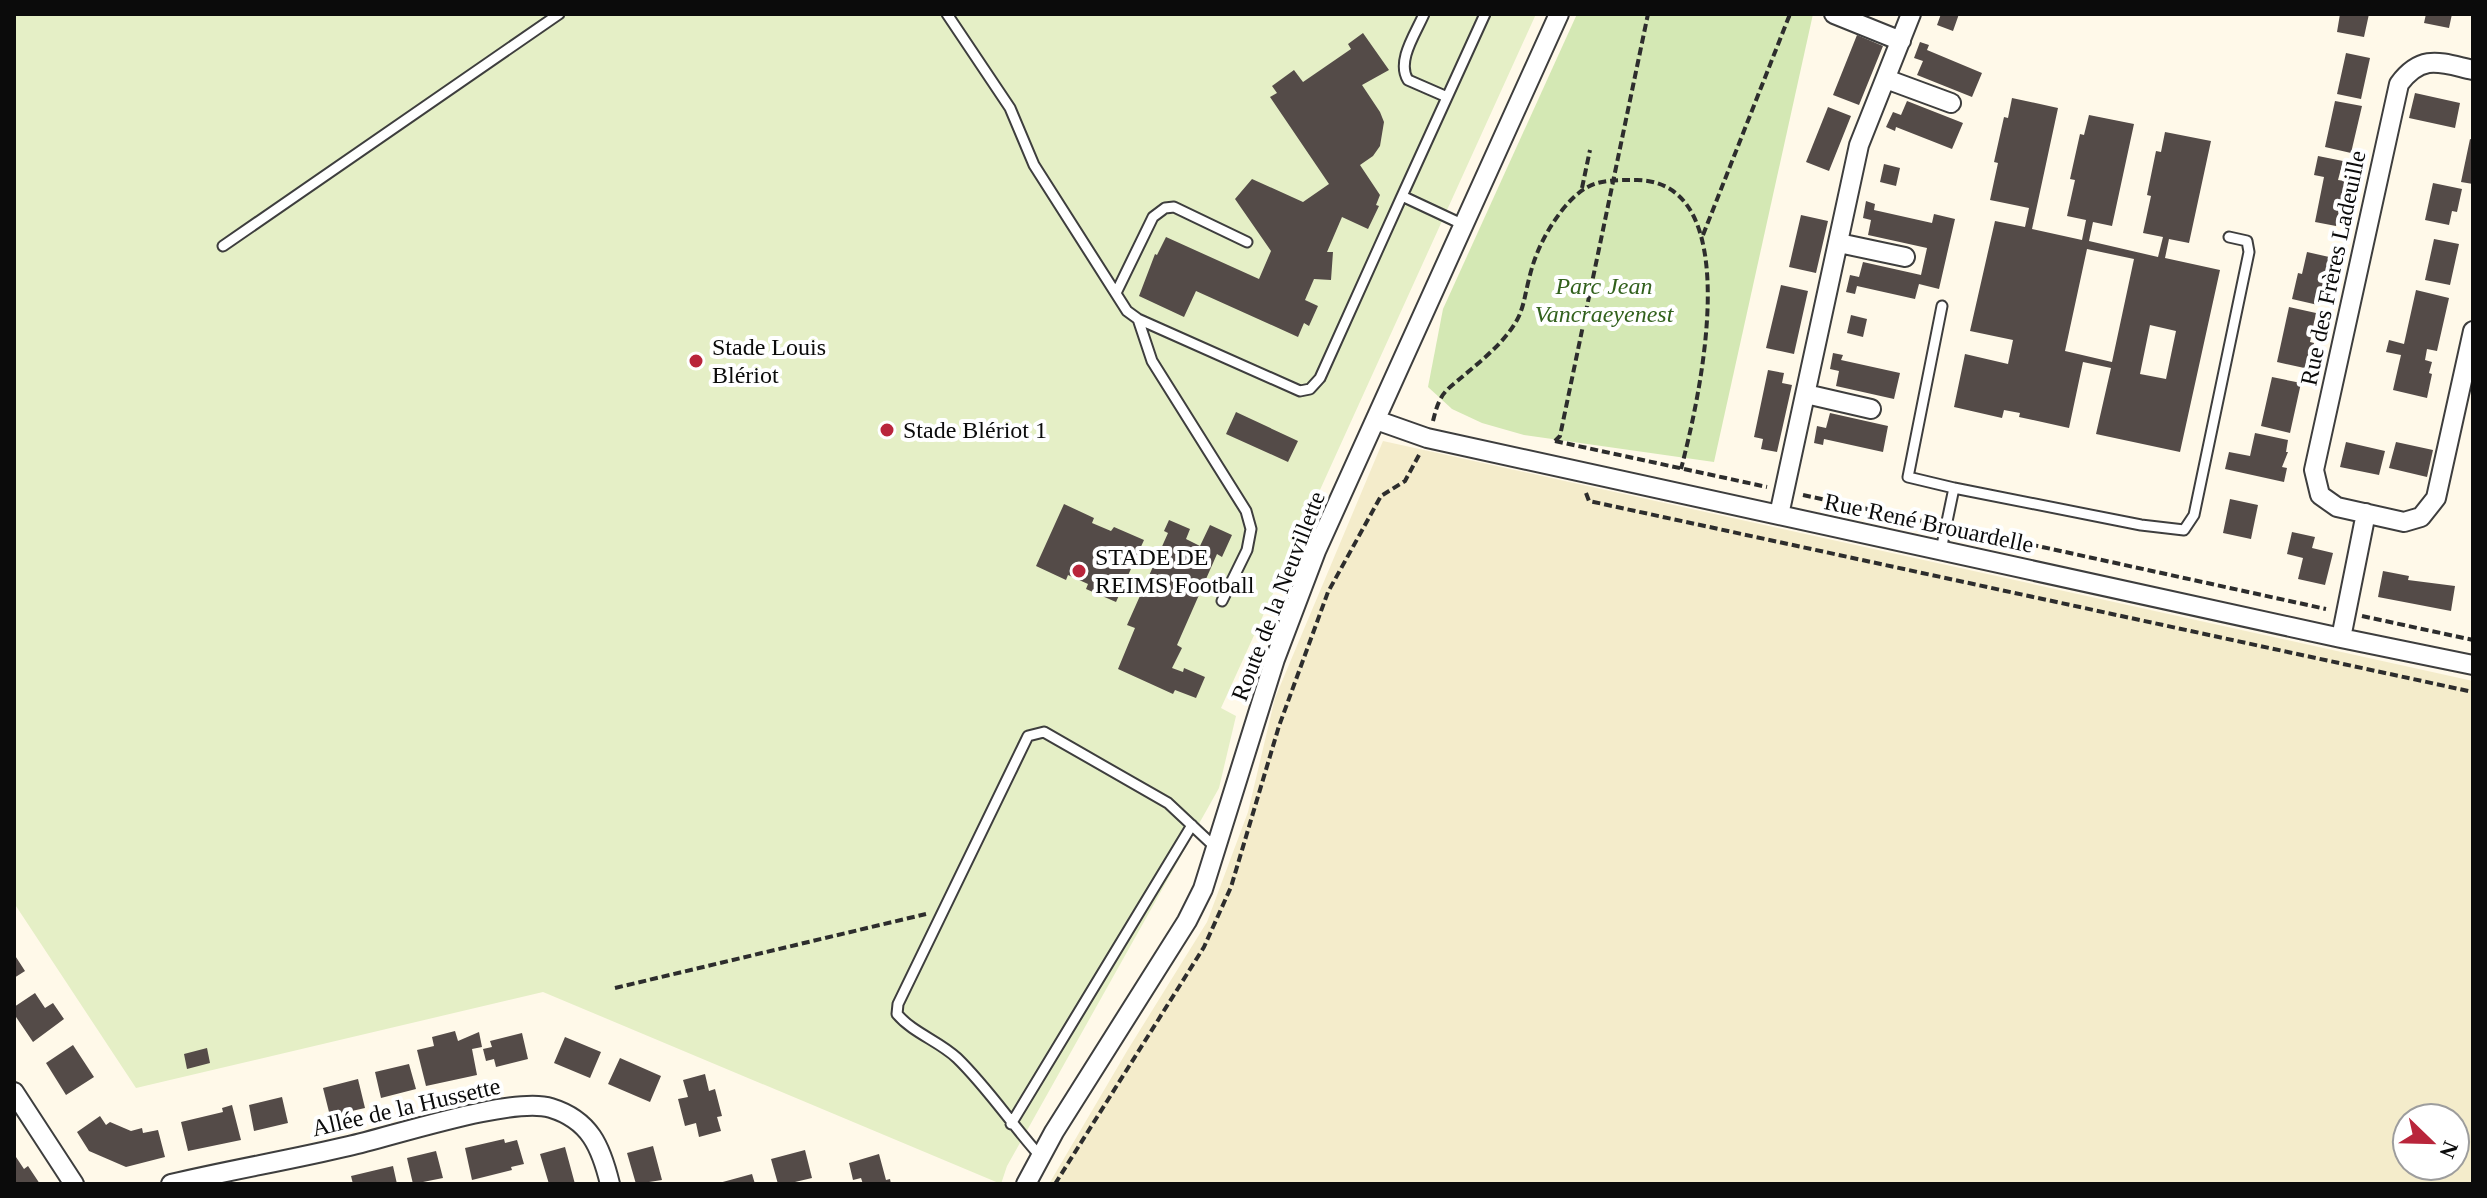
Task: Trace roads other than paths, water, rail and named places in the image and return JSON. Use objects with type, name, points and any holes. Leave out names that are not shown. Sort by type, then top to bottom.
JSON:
[{"type":"street","name":"Route de la Neuvillette","points":[[1026,1184],[1187,921],[1203,889],[1275,659],[1316,551],[1559,14]]},
{"type":"street","points":[[1834,14],[1901,41]]},
{"type":"street","points":[[1779,515],[1859,145],[1911,14]]},
{"type":"street","name":"Rue des Frères Ladeuille","points":[[2473,70],[2435,62],[2425,63],[2414,67],[2399,84],[2314,470],[2320,495],[2337,507],[2404,522],[2421,517],[2430,509],[2436,498],[2468,380],[2473,331]]},
{"type":"street","points":[[1886,79],[1951,103]]},
{"type":"street","points":[[1839,243],[1905,257]]},
{"type":"street","points":[[1806,394],[1871,409]]},
{"type":"street","name":"Rue René Brouardelle","points":[[1376,420],[1427,438],[2473,665]]},
{"type":"street","points":[[2341,638],[2366,513]]},
{"type":"street","points":[[14,1092],[74,1184]]},
{"type":"street","name":"Allée de la Hussette","points":[[171,1184],[349,1146],[506,1107],[535,1104],[560,1111],[586,1126],[604,1158],[610,1184]]},
{"type":"lane","points":[[223,246],[559,14]]},
{"type":"lane","points":[[947,14],[1010,108],[1034,165],[1127,311],[1138,319],[1300,391],[1310,389],[1320,378],[1485,14]]},
{"type":"lane","points":[[1424,14],[1403,61],[1404,76],[1447,97]]},
{"type":"lane","points":[[1402,196],[1464,225]]},
{"type":"lane","points":[[1116,293],[1153,217],[1165,208],[1174,207],[1247,242]]},
{"type":"lane","points":[[1942,306],[1908,477],[2141,525],[2184,530],[2194,515],[2249,252],[2247,241],[2229,237]]},
{"type":"lane","points":[[1138,319],[1152,361],[1246,511],[1251,529],[1247,550],[1222,601]]},
{"type":"lane","points":[[1941,550],[1954,488]]},
{"type":"lane","points":[[1041,1157],[954,1055],[905,1023],[897,1014],[898,1004],[1028,736],[1044,732],[1053,736],[1168,803],[1216,848]]},
{"type":"lane","points":[[1011,1124],[1192,825]]},
{"type":"place","name":"Stade Louis Blériot","points":[[696,361]]},
{"type":"place","name":"Stade Blériot 1","points":[[887,430]]},
{"type":"place","name":"STADE DE REIMS Football","points":[[1079,571]]},
{"type":"park label","name":"Parc Jean Vancraeyenest","points":[[1604,300]]}]
